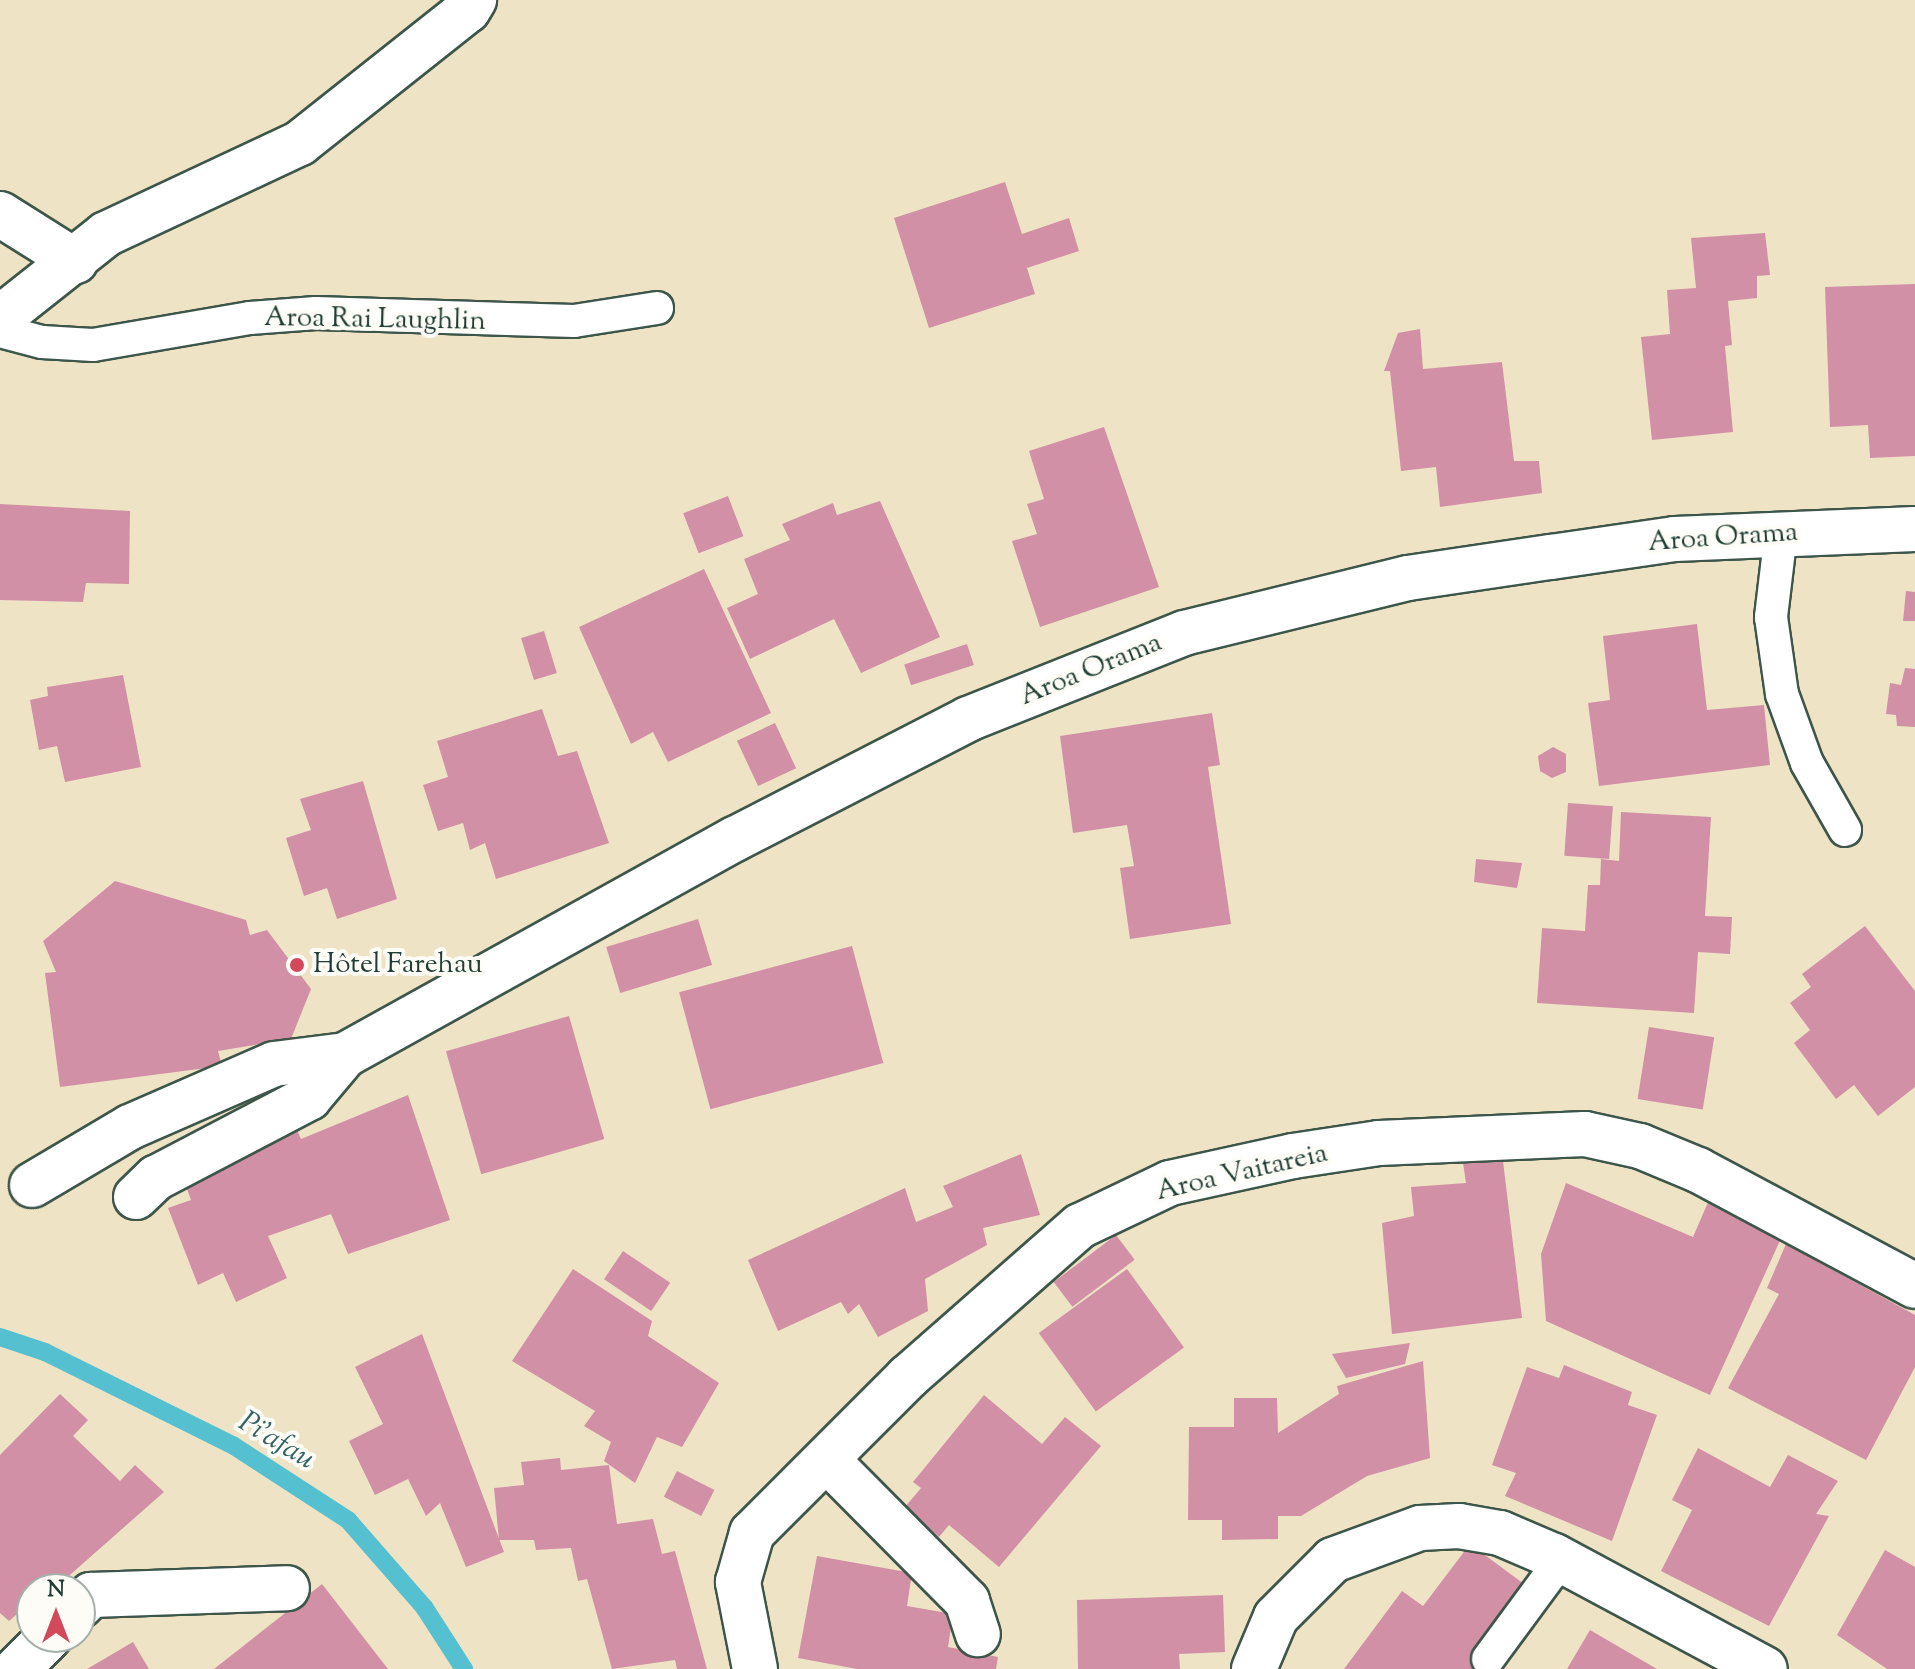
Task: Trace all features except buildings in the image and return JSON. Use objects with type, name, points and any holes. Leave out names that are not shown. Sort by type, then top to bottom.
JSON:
[{"type":"street","points":[[0,318],[91,248],[300,143],[468,10],[474,0]]},
{"type":"street","points":[[0,214],[91,248]]},
{"type":"street","name":"Aroa Orama","points":[[345,1055],[735,839],[968,719],[1184,633],[1408,578],[1675,539],[1915,529]]},
{"type":"street","points":[[32,1185],[130,1127],[274,1064],[345,1055]]},
{"type":"street","points":[[136,1197],[156,1178],[309,1098],[345,1055]]},
{"type":"street","name":"Aroa Vaitareia","points":[[755,1669],[738,1582],[752,1533],[908,1377],[1080,1226],[1170,1183],[1293,1156],[1425,1140],[1585,1134],[1640,1146],[1698,1170],[1915,1286]]},
{"type":"street","points":[[827,1460],[967,1601],[978,1634]]},
{"type":"street","points":[[1254,1669],[1276,1617],[1333,1560],[1373,1541],[1420,1528],[1459,1526],[1500,1533],[1561,1560],[1763,1668]]},
{"type":"street","points":[[96,1595],[287,1588]]},
{"type":"street","points":[[17,1669],[33,1653]]},
{"type":"lane","name":"Aroa Rai Laughlin","points":[[0,331],[42,342],[93,345],[250,318],[316,313],[574,321],[657,308]]},
{"type":"lane","points":[[1781,533],[1771,617],[1782,694],[1807,763],[1845,830]]},
{"type":"lane","points":[[1488,1659],[1561,1560]]},
{"type":"waterway","name":"Pi'afau","points":[[0,1337],[45,1352],[234,1446],[348,1520],[424,1607],[464,1669]]},
{"type":"place","name":"Hôtel Farehau","points":[[297,965]]}]
